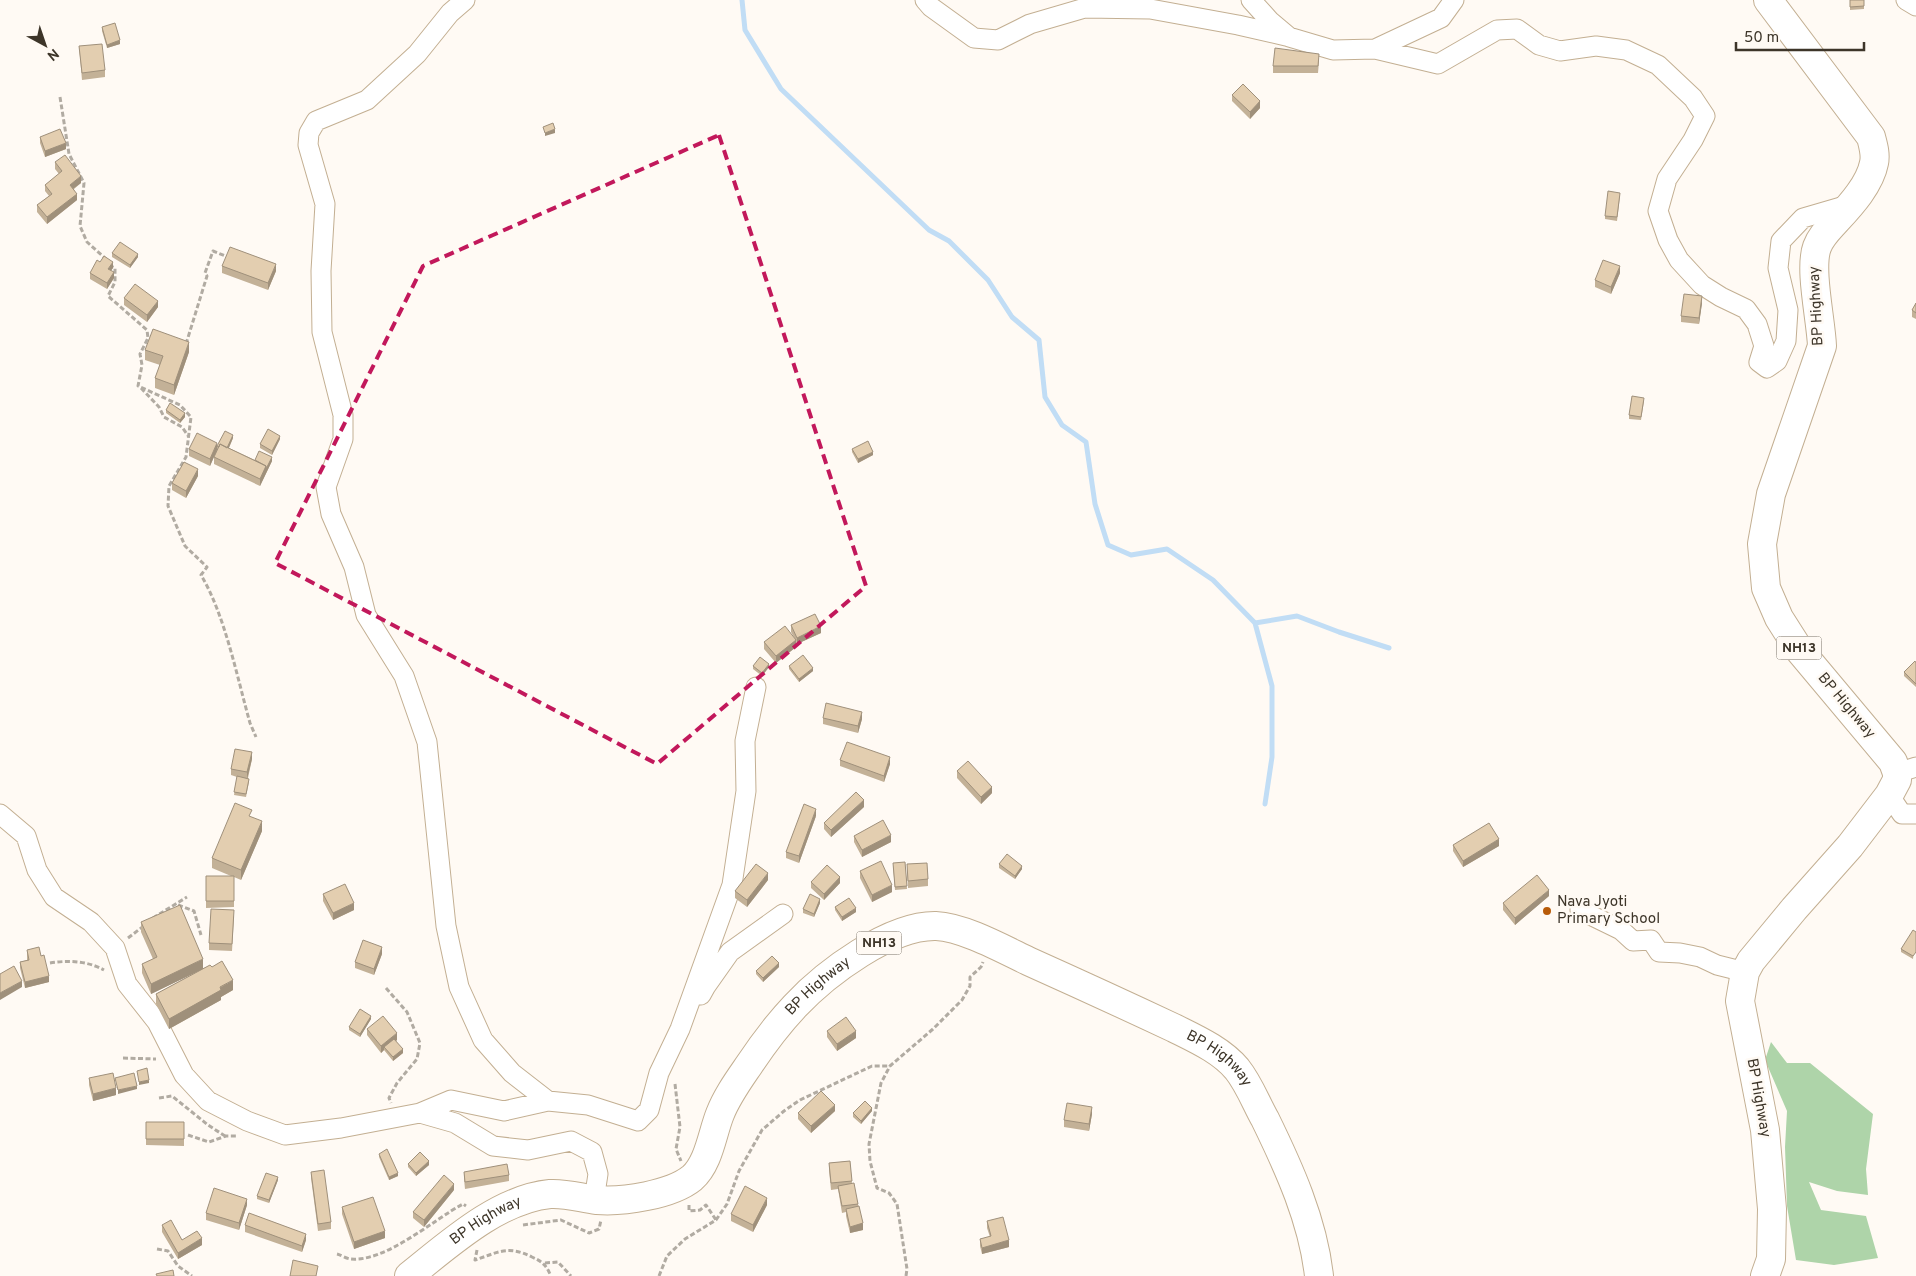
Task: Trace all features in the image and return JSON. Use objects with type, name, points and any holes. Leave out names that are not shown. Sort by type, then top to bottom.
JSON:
[{"type":"highway","name":"BP Highway","points":[[1765,1276],[1770,1258],[1772,1209],[1765,1130],[1740,1001],[1745,972],[1750,961],[1850,846],[1901,779],[1892,762],[1800,651],[1779,618],[1766,588],[1762,544],[1771,494],[1822,346],[1813,262],[1816,248],[1822,236],[1852,204],[1870,175],[1874,162],[1874,149],[1871,137],[1768,0]]},
{"type":"highway","name":"BP Highway","points":[[409,1276],[465,1231],[487,1217],[523,1201],[550,1194],[600,1200],[621,1200],[674,1189],[693,1177],[704,1160],[720,1114],[732,1089],[761,1047],[790,1012],[830,974],[874,945],[900,933],[922,926],[939,926],[957,930],[990,943],[1201,1041],[1224,1056],[1237,1070],[1248,1088],[1284,1158],[1316,1249],[1319,1276]]},
{"type":"street","points":[[465,0],[450,13],[417,54],[367,100],[316,121],[309,133],[308,145],[325,204],[321,271],[322,332],[344,415],[344,439],[326,487],[331,514],[354,567],[366,614],[404,676],[427,742],[446,926],[459,987],[483,1040],[512,1073],[548,1101]]},
{"type":"street","points":[[925,0],[931,7],[974,38],[998,40],[1030,24],[1085,8],[1150,9],[1238,25],[1333,50],[1375,49],[1438,64],[1497,30],[1517,29],[1539,45],[1560,51],[1596,46],[1626,50],[1658,65],[1693,98],[1705,116],[1693,140],[1667,179],[1658,211],[1668,240],[1679,260],[1702,286],[1746,309],[1757,324],[1764,346],[1759,362],[1767,368],[1778,361],[1786,341],[1788,310],[1778,268],[1781,241],[1803,218],[1852,204]]},
{"type":"street","points":[[1250,0],[1289,37]]},
{"type":"street","points":[[1375,49],[1441,18],[1454,0]]},
{"type":"street","points":[[1906,0],[1916,6]]},
{"type":"street","points":[[0,814],[26,836],[37,870],[54,897],[91,922],[114,948],[126,981],[158,1022],[184,1075],[208,1100],[247,1121],[285,1135],[341,1128],[413,1115],[451,1100],[504,1110],[548,1101],[588,1105],[638,1121],[648,1110],[659,1073],[680,1028],[732,885],[746,792],[745,741],[756,687]]},
{"type":"street","points":[[1901,779],[1902,814],[1916,814]]},
{"type":"street","points":[[1580,910],[1621,930],[1633,941],[1651,940],[1659,952],[1680,953],[1700,957],[1717,965],[1745,972]]},
{"type":"street","points":[[659,1073],[680,1042],[706,986],[730,952],[783,914]]},
{"type":"street","points":[[413,1115],[455,1123],[493,1146],[528,1150],[571,1141],[592,1152],[598,1174],[600,1200]]},
{"type":"path","points":[[60,97],[69,154],[84,183],[80,226],[87,242],[115,268],[115,282],[108,296],[155,334]]},
{"type":"path","points":[[185,347],[206,276],[205,273],[213,251],[229,257]]},
{"type":"path","points":[[138,386],[142,365],[140,354],[148,338],[148,330]]},
{"type":"path","points":[[138,386],[180,405],[191,417],[186,457],[169,486],[168,506],[186,546],[206,567],[201,575],[210,590],[220,619],[256,738]]},
{"type":"path","points":[[138,386],[159,407],[164,417],[182,426],[189,437]]},
{"type":"path","points":[[108,940],[125,940],[163,911],[187,897]]},
{"type":"path","points":[[175,904],[194,911],[201,935]]},
{"type":"path","points":[[906,1276],[908,1269],[897,1204],[888,1193],[877,1188],[870,1161],[869,1144],[881,1083],[890,1066],[933,1029],[962,1000],[970,986],[970,977],[981,967],[990,943]]},
{"type":"path","points":[[50,963],[62,961],[85,963],[102,969],[113,979],[126,981]]},
{"type":"path","points":[[386,988],[407,1012],[420,1043],[417,1059],[388,1098],[393,1106],[413,1115]]},
{"type":"path","points":[[123,1058],[155,1058],[162,1065]]},
{"type":"path","points":[[658,1276],[667,1256],[685,1239],[716,1220],[727,1204],[739,1171],[762,1130],[800,1100],[872,1066],[890,1066]]},
{"type":"path","points":[[675,1083],[680,1127],[676,1149],[678,1157],[693,1177]]},
{"type":"path","points":[[159,1098],[172,1096],[208,1125],[226,1136]]},
{"type":"path","points":[[522,1226],[561,1220],[589,1233],[599,1230],[600,1200]]},
{"type":"path","points":[[337,1254],[351,1259],[374,1256],[427,1228],[446,1213],[463,1204],[487,1217]]},
{"type":"path","points":[[483,1244],[477,1250],[475,1260],[501,1251],[518,1250],[545,1263],[558,1262],[571,1276]]},
{"type":"path","points":[[157,1249],[168,1251],[178,1266],[192,1276]]},
{"type":"path","points":[[545,1263],[551,1276]]},
{"type":"highlighted area","points":[[719,135],[866,586],[657,764],[275,563],[423,266]]},
{"type":"green space","points":[[1771,1042],[1787,1063],[1810,1063],[1873,1114],[1866,1169],[1868,1195],[1837,1191],[1809,1182],[1821,1210],[1866,1216],[1878,1258],[1834,1265],[1796,1260],[1787,1206],[1785,1147],[1787,1111],[1765,1060]]},
{"type":"building","points":[[1850,0],[1864,0],[1864,6],[1850,7]]},
{"type":"building","points":[[115,23],[120,40],[107,45],[102,27]]},
{"type":"building","points":[[102,44],[105,70],[82,73],[79,46]]},
{"type":"building","points":[[1275,48],[1319,54],[1318,66],[1273,66]]},
{"type":"building","points":[[1243,84],[1260,101],[1250,112],[1232,95]]},
{"type":"building","points":[[553,123],[555,129],[545,133],[543,127]]},
{"type":"building","points":[[60,129],[66,143],[45,151],[40,137]]},
{"type":"building","points":[[65,155],[81,176],[70,185],[77,194],[47,217],[37,205],[52,194],[45,185],[62,171],[55,162]]},
{"type":"building","points":[[1608,191],[1620,193],[1617,217],[1605,216]]},
{"type":"building","points":[[120,242],[138,254],[130,265],[112,253]]},
{"type":"building","points":[[230,247],[276,264],[268,283],[222,266]]},
{"type":"building","points":[[104,256],[113,262],[108,269],[114,272],[107,283],[90,273],[97,260],[100,262]]},
{"type":"building","points":[[1603,260],[1620,266],[1611,287],[1595,280]]},
{"type":"building","points":[[135,284],[158,301],[147,315],[124,298]]},
{"type":"building","points":[[1684,294],[1702,296],[1699,318],[1681,316]]},
{"type":"building","points":[[1916,303],[1916,313],[1912,310]]},
{"type":"building","points":[[153,329],[189,342],[174,385],[155,378],[163,356],[145,350]]},
{"type":"building","points":[[1632,396],[1644,398],[1641,417],[1629,415]]},
{"type":"building","points":[[170,403],[185,413],[180,420],[166,410]]},
{"type":"building","points":[[268,429],[280,436],[272,451],[260,444]]},
{"type":"building","points":[[225,431],[233,435],[227,448],[220,444],[219,447],[217,446]]},
{"type":"building","points":[[197,433],[217,443],[210,459],[189,449]]},
{"type":"building","points":[[868,441],[873,452],[858,459],[852,449]]},
{"type":"building","points":[[220,444],[266,466],[260,479],[214,457]]},
{"type":"building","points":[[259,451],[272,457],[266,469],[266,466],[255,460]]},
{"type":"building","points":[[184,462],[198,469],[186,491],[172,483]]},
{"type":"building","points":[[815,614],[821,626],[797,638],[791,625]]},
{"type":"building","points":[[785,626],[796,640],[776,656],[764,642]]},
{"type":"building","points":[[803,655],[813,668],[799,679],[789,666]]},
{"type":"building","points":[[760,657],[769,664],[762,673],[753,666]]},
{"type":"building","points":[[1915,661],[1916,663],[1916,684],[1904,672]]},
{"type":"building","points":[[826,703],[862,712],[858,726],[823,718]]},
{"type":"building","points":[[847,742],[890,757],[884,776],[840,760]]},
{"type":"building","points":[[235,749],[252,752],[247,772],[231,769]]},
{"type":"building","points":[[968,761],[992,787],[981,797],[957,771]]},
{"type":"building","points":[[237,776],[249,779],[246,794],[234,792]]},
{"type":"building","points":[[856,792],[864,800],[831,830],[824,823]]},
{"type":"building","points":[[235,803],[252,810],[249,816],[262,821],[241,870],[212,858]]},
{"type":"building","points":[[804,804],[816,809],[799,856],[786,852]]},
{"type":"building","points":[[883,820],[891,835],[862,850],[854,836]]},
{"type":"building","points":[[1489,823],[1499,839],[1463,861],[1453,845]]},
{"type":"building","points":[[1007,854],[1022,866],[1015,876],[999,864]]},
{"type":"building","points":[[881,861],[892,885],[872,895],[860,871]]},
{"type":"building","points":[[905,862],[907,886],[895,887],[893,863]]},
{"type":"building","points":[[927,863],[928,879],[908,881],[907,864]]},
{"type":"building","points":[[756,864],[768,873],[747,900],[735,891]]},
{"type":"building","points":[[827,865],[840,877],[824,894],[811,882]]},
{"type":"building","points":[[1537,875],[1549,890],[1515,918],[1503,903]]},
{"type":"building","points":[[206,876],[234,876],[234,901],[206,901]]},
{"type":"building","points":[[345,884],[354,903],[333,913],[323,894]]},
{"type":"building","points":[[810,894],[820,899],[814,914],[803,909]]},
{"type":"building","points":[[849,898],[856,908],[842,917],[835,907]]},
{"type":"building","points":[[180,905],[203,959],[151,984],[142,964],[157,957],[141,922]]},
{"type":"building","points":[[211,909],[234,910],[232,944],[209,943]]},
{"type":"building","points":[[1913,930],[1916,932],[1916,952],[1913,956],[1901,949]]},
{"type":"building","points":[[363,940],[382,947],[374,969],[355,962]]},
{"type":"building","points":[[39,947],[41,956],[44,955],[49,976],[25,982],[20,962],[29,960],[27,950]]},
{"type":"building","points":[[772,956],[779,963],[763,978],[756,971]]},
{"type":"building","points":[[222,961],[233,980],[220,987],[221,990],[169,1019],[156,994],[210,965],[212,967]]},
{"type":"building","points":[[14,966],[22,981],[0,993],[0,974]]},
{"type":"building","points":[[360,1009],[371,1016],[360,1034],[349,1027]]},
{"type":"building","points":[[383,1016],[397,1033],[381,1046],[367,1029]]},
{"type":"building","points":[[846,1017],[856,1031],[837,1044],[827,1031]]},
{"type":"building","points":[[394,1039],[403,1049],[393,1057],[384,1047]]},
{"type":"building","points":[[147,1068],[149,1080],[139,1082],[137,1071]]},
{"type":"building","points":[[113,1073],[116,1088],[93,1094],[89,1078]]},
{"type":"building","points":[[134,1073],[137,1086],[118,1090],[115,1078]]},
{"type":"building","points":[[821,1091],[835,1105],[811,1126],[798,1113]]},
{"type":"building","points":[[865,1101],[872,1108],[861,1121],[853,1113]]},
{"type":"building","points":[[1067,1103],[1092,1107],[1089,1124],[1064,1120]]},
{"type":"building","points":[[146,1122],[184,1122],[184,1139],[146,1139]]},
{"type":"building","points":[[387,1149],[398,1173],[389,1177],[379,1154]]},
{"type":"building","points":[[420,1152],[429,1161],[416,1173],[408,1164]]},
{"type":"building","points":[[850,1161],[852,1181],[831,1183],[829,1163]]},
{"type":"building","points":[[507,1164],[509,1175],[465,1182],[464,1172]]},
{"type":"building","points":[[324,1170],[331,1222],[318,1224],[311,1172]]},
{"type":"building","points":[[266,1173],[278,1177],[269,1200],[257,1196]]},
{"type":"building","points":[[444,1175],[454,1184],[424,1220],[413,1212]]},
{"type":"building","points":[[854,1183],[858,1204],[842,1206],[838,1186]]},
{"type":"building","points":[[745,1186],[767,1198],[753,1225],[731,1214]]},
{"type":"building","points":[[214,1188],[247,1199],[239,1223],[206,1213]]},
{"type":"building","points":[[373,1197],[385,1231],[354,1242],[342,1207]]},
{"type":"building","points":[[859,1206],[863,1223],[850,1227],[846,1209]]},
{"type":"building","points":[[249,1213],[306,1234],[302,1246],[245,1225]]},
{"type":"building","points":[[1003,1217],[1009,1240],[982,1248],[980,1239],[991,1236],[987,1221]]},
{"type":"building","points":[[171,1220],[182,1240],[197,1231],[202,1238],[178,1253],[162,1225]]},
{"type":"building","points":[[293,1260],[318,1266],[316,1276],[290,1276]]},
{"type":"building","points":[[173,1270],[174,1276],[157,1276],[156,1274]]},
{"type":"waterway","points":[[742,0],[745,30],[781,89],[929,230],[949,241],[988,280],[1012,317],[1039,340],[1045,397],[1062,425],[1086,442],[1095,504],[1108,545],[1131,555],[1167,549],[1213,580],[1255,623],[1272,686],[1272,757],[1265,804]]},
{"type":"waterway","points":[[1255,623],[1297,616],[1389,648]]},
{"type":"place","name":"Nava Jyoti Primary School","points":[[1547,911]]}]
